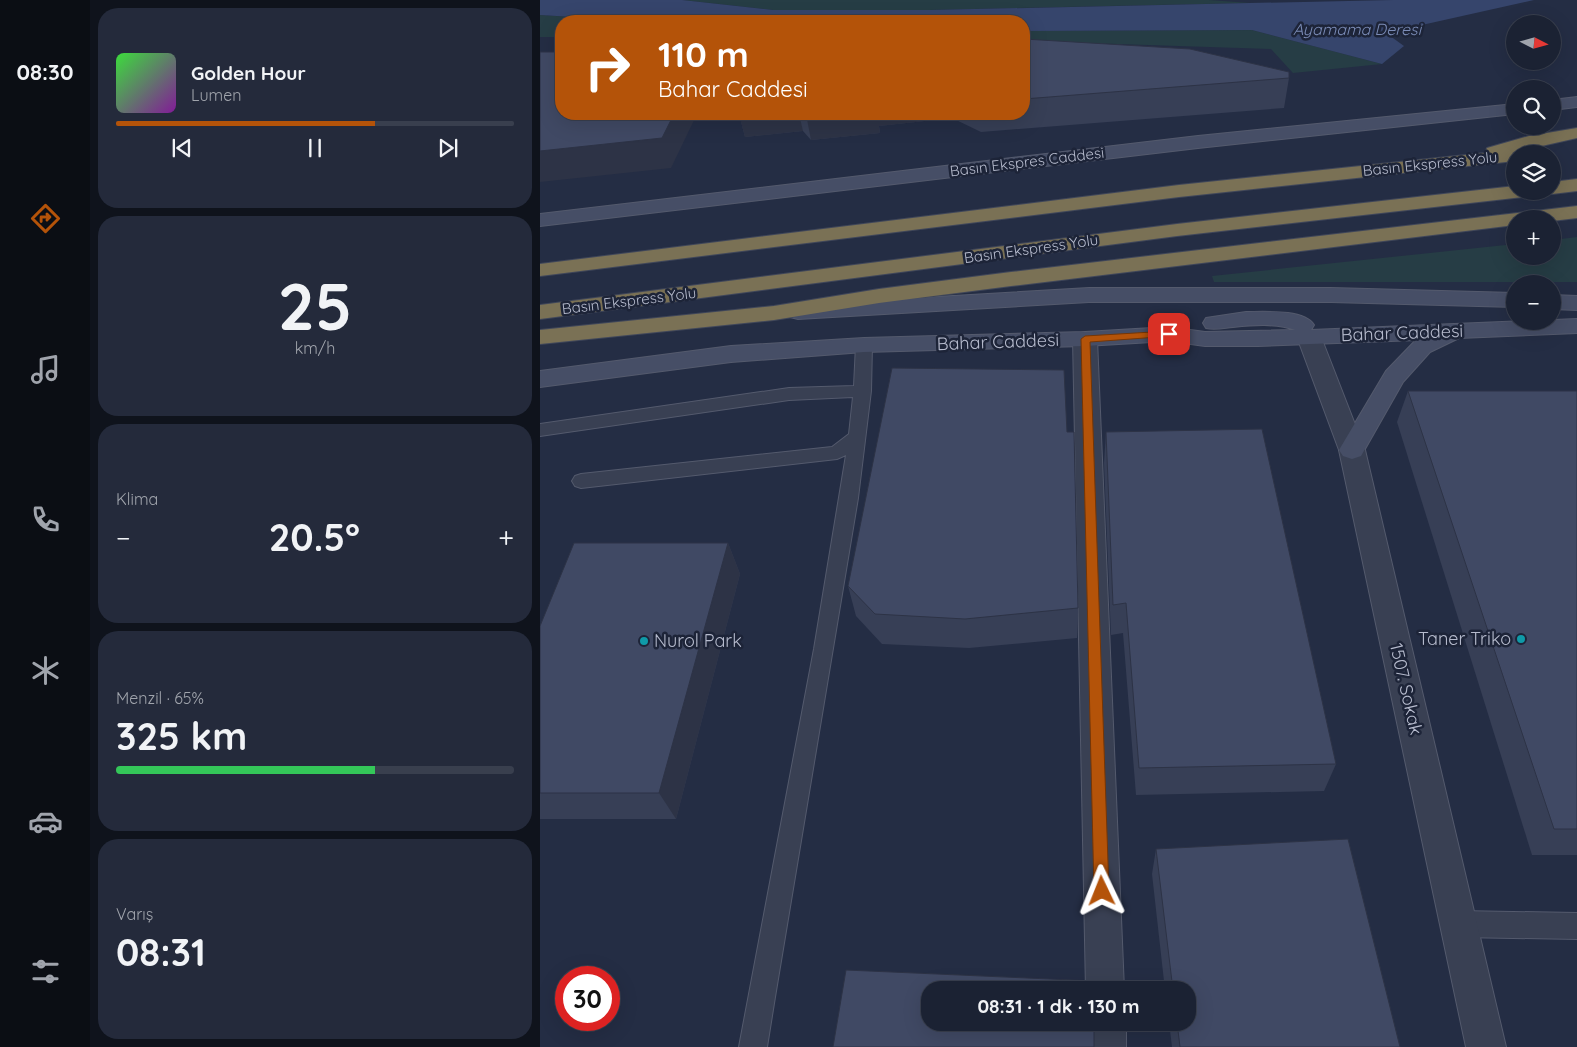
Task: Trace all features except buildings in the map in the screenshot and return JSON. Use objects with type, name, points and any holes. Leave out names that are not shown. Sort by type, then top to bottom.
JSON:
[{"type":"highway","points":[[1471,159],[1529,142],[1577,133]]},
{"type":"highway","points":[[1561,150],[1577,148]]},
{"type":"highway","name":"Basın Ekspress Yolu","points":[[540,270],[1169,192],[1506,156]]},
{"type":"highway","points":[[1561,187],[1577,186]]},
{"type":"highway","name":"Basın Ekspress Yolu","points":[[540,312],[1177,230],[1506,193]]},
{"type":"highway","points":[[1561,214],[1577,212]]},
{"type":"highway","points":[[540,337],[774,313],[879,296],[1001,280],[1506,220]]},
{"type":"main road","points":[[1561,104],[1577,102]]},
{"type":"main road","name":"Basın Ekspres Caddesi","points":[[540,220],[1188,143],[1506,110]]},
{"type":"main road","points":[[774,313],[1089,295],[1331,295],[1506,300]]},
{"type":"main road","points":[[1561,302],[1577,303]]},
{"type":"main road","name":"Bahar Caddesi","points":[[540,379],[731,354],[864,345],[1085,339],[1169,334],[1205,339],[1258,339],[1577,326]]},
{"type":"main road","points":[[1352,450],[1394,377],[1422,347],[1456,330]]},
{"type":"street","name":"1507. Sokak","points":[[1309,337],[1352,450],[1460,924],[1486,1047]]},
{"type":"street","points":[[1085,339],[1105,981]]},
{"type":"street","points":[[1106,1031],[1106,1047]]},
{"type":"lane","points":[[753,1047],[779,909],[853,478],[863,392],[864,345]]},
{"type":"lane","points":[[540,430],[789,394],[863,392]]},
{"type":"lane","points":[[581,481],[837,453],[857,437]]},
{"type":"lane","points":[[1460,924],[1577,926]]},
{"type":"shaded area","points":[[682,0],[1209,0],[1250,3],[930,10],[773,10]]},
{"type":"shaded area","points":[[540,15],[555,16],[555,37],[540,37]]},
{"type":"shaded area","points":[[1252,30],[1382,64],[1293,73],[1271,49],[1030,41],[1030,31]]},
{"type":"shaded area","points":[[1577,237],[1577,282],[1561,282],[1561,275],[1506,275],[1506,282],[1214,282],[1212,276],[1506,245],[1506,265],[1561,265],[1561,239]]},
{"type":"water","name":"Ayamama Deresi","points":[[540,0],[682,0],[773,10],[930,10],[1393,0],[1534,0],[1386,33],[1404,46],[1382,64],[1252,30],[1030,31],[1030,15],[540,15]]},
{"type":"place","name":"Taner Triko","points":[[1521,639]]},
{"type":"place","name":"Nurol Park","points":[[644,641]]},
{"type":"route","points":[[1102,891],[1085,339],[1169,334]]}]
